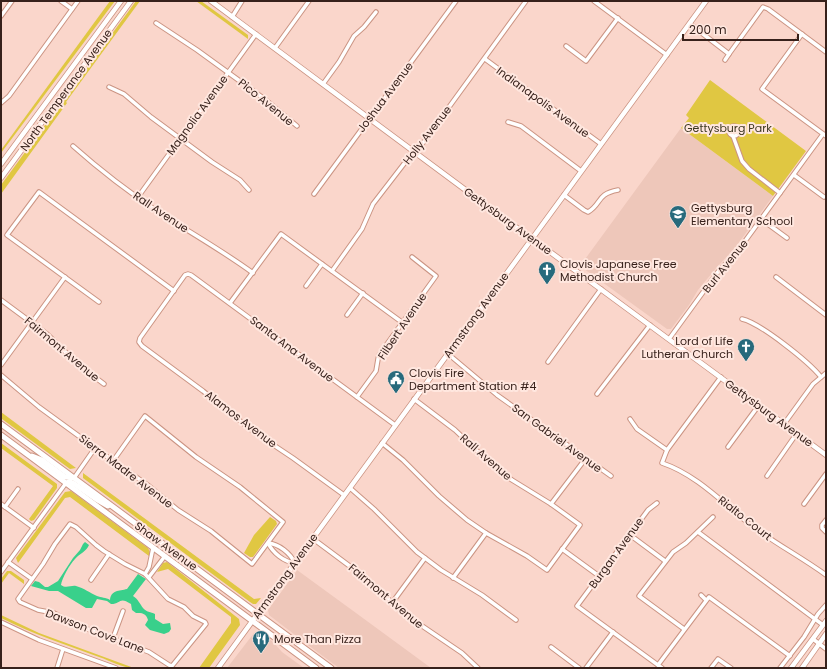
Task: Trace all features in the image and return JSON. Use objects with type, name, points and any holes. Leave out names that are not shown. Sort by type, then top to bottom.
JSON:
[{"type":"main road","name":"Shaw Avenue","points":[[1,424],[332,668]]},
{"type":"main road","name":"Shaw Avenue","points":[[1,435],[316,668]]},
{"type":"main road","points":[[22,451],[42,460],[65,477],[74,478]]},
{"type":"main road","points":[[66,483],[73,483],[100,502],[118,510]]},
{"type":"street","points":[[1,16],[12,1]]},
{"type":"street","points":[[61,1],[72,9]]},
{"type":"street","points":[[1,103],[9,96],[78,1]]},
{"type":"street","name":"North Temperance Avenue","points":[[1,164],[121,1]]},
{"type":"street","name":"North Temperance Avenue","points":[[1,178],[131,1]]},
{"type":"street","name":"Gettysburg Avenue","points":[[211,1],[449,178],[826,454]]},
{"type":"street","points":[[232,17],[242,1]]},
{"type":"street","points":[[275,48],[309,1]]},
{"type":"street","name":"Joshua Avenue","points":[[314,194],[456,1]]},
{"type":"street","name":"Holly Avenue","points":[[332,271],[362,229],[373,204],[410,156],[420,147],[526,1]]},
{"type":"street","points":[[594,1],[667,55]]},
{"type":"street","name":"Armstrong Avenue","points":[[218,668],[706,1]]},
{"type":"street","points":[[725,60],[763,8],[768,9],[826,52]]},
{"type":"street","points":[[323,84],[339,62],[354,36],[364,27],[376,12]]},
{"type":"street","points":[[566,46],[586,61],[618,18]]},
{"type":"street","name":"Pico Avenue","points":[[156,23],[228,72],[266,100],[296,126]]},
{"type":"street","points":[[690,24],[729,54]]},
{"type":"street","name":"Magnolia Avenue","points":[[138,197],[256,34]]},
{"type":"street","points":[[802,34],[762,89],[825,135]]},
{"type":"street","name":"Indianapolis Avenue","points":[[485,59],[601,144]]},
{"type":"street","points":[[109,87],[124,94],[146,113],[212,162],[240,180],[249,190]]},
{"type":"street","points":[[508,122],[521,126],[581,171]]},
{"type":"street","name":"Burl Avenue","points":[[669,339],[717,273],[736,253],[794,174],[825,135]]},
{"type":"street","points":[[733,136],[742,161],[749,169],[780,193]]},
{"type":"street","name":"Rall Avenue","points":[[73,146],[159,212],[229,256],[252,273]]},
{"type":"street","points":[[794,174],[824,197]]},
{"type":"street","points":[[564,195],[588,212],[592,210],[602,196],[609,191],[618,190]]},
{"type":"street","points":[[99,302],[7,235],[39,192],[174,290]]},
{"type":"street","points":[[761,219],[787,238]]},
{"type":"street","points":[[230,303],[281,234],[403,323]]},
{"type":"street","name":"Filbert Avenue","points":[[357,398],[376,370],[379,355],[436,276],[412,257]]},
{"type":"street","points":[[306,286],[322,264]]},
{"type":"street","name":"Santa Ana Avenue","points":[[174,290],[185,276],[188,274],[191,275],[395,425]]},
{"type":"street","points":[[1,364],[65,277]]},
{"type":"street","points":[[776,277],[826,315]]},
{"type":"street","points":[[548,362],[601,289]]},
{"type":"street","name":"Alamos Avenue","points":[[174,290],[140,338],[139,342],[142,346],[203,391],[254,432],[344,495]]},
{"type":"street","points":[[347,315],[363,293]]},
{"type":"street","name":"Fairmont Avenue","points":[[1,300],[32,322],[92,376],[104,384]]},
{"type":"street","points":[[742,319],[755,324],[803,359],[821,377]]},
{"type":"street","points":[[597,394],[650,325]]},
{"type":"street","name":"San Gabriel Avenue","points":[[447,353],[497,395],[611,476]]},
{"type":"street","points":[[784,424],[813,384],[826,373]]},
{"type":"street","name":"Sierra Madre Avenue","points":[[1,375],[39,407],[149,486],[188,517],[211,531],[252,564],[268,543]]},
{"type":"street","points":[[630,419],[637,429],[667,450],[721,377]]},
{"type":"street","name":"Rall Avenue","points":[[414,399],[455,430],[493,466],[512,480],[552,504],[580,525],[562,549]]},
{"type":"street","points":[[728,447],[759,405]]},
{"type":"street","points":[[113,461],[145,416],[196,458],[240,487],[283,522],[268,543]]},
{"type":"street","points":[[767,476],[797,433]]},
{"type":"street","points":[[382,443],[413,469],[452,508],[486,534],[527,556],[547,570],[562,549],[599,576]]},
{"type":"street","points":[[74,478],[95,448]]},
{"type":"street","name":"Rialto Court","points":[[667,450],[662,463],[683,472],[727,504],[747,522],[826,575]]},
{"type":"street","points":[[552,504],[586,458]]},
{"type":"street","points":[[804,504],[826,474]]},
{"type":"street","points":[[1,572],[66,483]]},
{"type":"street","points":[[350,488],[425,558],[453,578],[482,595],[516,620]]},
{"type":"street","points":[[5,507],[18,489]]},
{"type":"street","name":"Burgan Avenue","points":[[613,632],[578,606],[648,510],[657,503]]},
{"type":"street","points":[[1,504],[34,528]]},
{"type":"street","points":[[684,629],[639,596],[673,552],[686,543],[713,517]]},
{"type":"street","points":[[826,520],[822,525],[822,528],[826,532]]},
{"type":"street","points":[[8,562],[32,579],[70,524],[76,527],[96,545],[109,554],[149,577],[165,556]]},
{"type":"street","points":[[698,532],[815,619],[824,623],[791,668]]},
{"type":"street","points":[[453,578],[486,534]]},
{"type":"street","points":[[630,535],[665,561]]},
{"type":"street","name":"Fairmont Avenue","points":[[312,538],[354,569],[392,603],[424,628],[462,652],[478,668]]},
{"type":"street","points":[[268,543],[271,548],[287,562],[295,563]]},
{"type":"street","points":[[268,543],[274,544],[291,556],[295,563]]},
{"type":"street","points":[[145,574],[149,567],[153,548]]},
{"type":"street","points":[[91,580],[109,554]]},
{"type":"street","points":[[392,603],[425,558]]},
{"type":"street","points":[[1,564],[5,567]]},
{"type":"street","name":"Dawson Cove Lane","points":[[32,579],[18,599],[20,602],[38,610],[54,613],[74,624],[149,652],[169,666],[172,666],[206,624],[201,619],[193,616],[184,607],[168,599],[149,577]]},
{"type":"street","points":[[701,595],[790,656]]},
{"type":"street","points":[[658,665],[708,599]]},
{"type":"street","points":[[780,668],[826,605]]},
{"type":"street","points":[[113,638],[123,611]]},
{"type":"street","points":[[1,622],[39,640],[116,668]]},
{"type":"street","points":[[586,668],[613,632],[662,668]]},
{"type":"street","points":[[802,668],[826,634]]},
{"type":"street","points":[[813,639],[826,649]]},
{"type":"street","points":[[551,647],[579,668]]},
{"type":"street","points":[[57,668],[64,649]]},
{"type":"street","points":[[711,668],[718,659],[731,668]]},
{"type":"shaded area","name":"Gettysburg Elementary School","points":[[681,128],[773,196],[735,248],[698,290],[671,329],[667,329],[580,266]]},
{"type":"shaded area","points":[[85,542],[89,545],[88,547],[71,564],[61,585],[65,587],[79,587],[97,596],[110,600],[112,594],[127,589],[138,574],[146,579],[133,596],[138,600],[144,609],[155,614],[155,619],[163,624],[170,623],[171,629],[169,632],[164,634],[150,630],[145,625],[148,620],[146,616],[142,613],[136,613],[132,610],[131,604],[122,600],[111,604],[107,601],[97,599],[92,608],[86,608],[58,591],[49,591],[31,586],[35,581],[39,582],[45,587],[48,587],[58,581]]},
{"type":"shaded area","points":[[297,570],[431,668],[339,668],[308,645],[302,638],[299,638],[269,615],[268,610],[292,579]]},
{"type":"shaded area","points":[[259,632],[273,642],[282,652],[304,668],[227,668],[254,633]]},
{"type":"green space","points":[[110,1],[115,1],[1,153],[1,150]]},
{"type":"green space","points":[[136,1],[140,1],[1,194],[1,185]]},
{"type":"green space","points":[[196,1],[201,1],[248,35],[248,39]]},
{"type":"green space","name":"Gettysburg Park","points":[[710,80],[806,151],[773,196],[681,128],[689,118],[686,115]]},
{"type":"green space","points":[[1,412],[76,468],[70,469],[2,419]]},
{"type":"green space","points":[[1,443],[57,484],[57,488],[34,520],[31,521],[29,519],[53,486],[1,448]]},
{"type":"green space","points":[[83,473],[254,599],[261,598],[256,604],[250,602],[83,478]]},
{"type":"green space","points":[[71,491],[148,548],[150,552],[149,556],[70,497],[65,498],[18,563],[16,558],[65,492]]},
{"type":"green space","points":[[270,517],[276,521],[277,524],[253,557],[250,557],[244,553],[254,535]]},
{"type":"green space","points":[[167,562],[239,619],[240,625],[209,668],[199,668],[231,623],[231,617],[168,569],[157,572],[163,563]]},
{"type":"green space","points":[[7,571],[11,571],[24,580],[24,584],[9,573],[1,584],[1,579]]},
{"type":"green space","points":[[1,615],[39,633],[134,668],[121,666],[62,644],[13,624],[1,618]]},
{"type":"place","name":"Gettysburg Elementary School","points":[[678,229]]},
{"type":"place","name":"Clovis Japanese Free Methodist Church","points":[[547,285]]},
{"type":"place","name":"Lord of Life Lutheran Church","points":[[746,362]]},
{"type":"place","name":"Clovis Fire Department Station #4","points":[[396,394]]},
{"type":"place","name":"More Than Pizza","points":[[261,654]]}]
